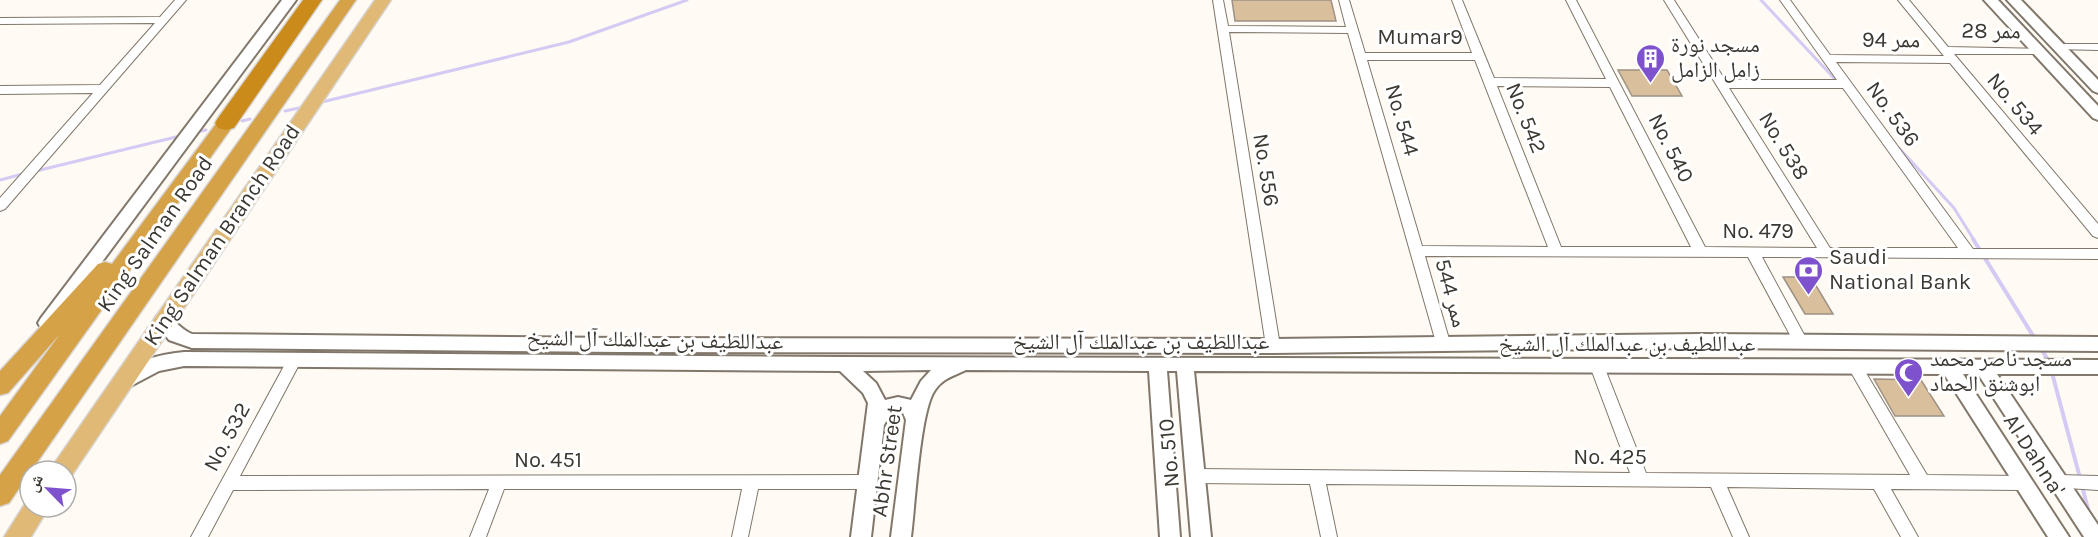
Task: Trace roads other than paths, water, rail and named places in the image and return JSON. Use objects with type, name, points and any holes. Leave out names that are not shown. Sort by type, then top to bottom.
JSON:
[{"type":"highway","points":[[226,123],[313,0]]},
{"type":"highway","name":"King Salman Road","points":[[0,434],[226,123],[320,0]]},
{"type":"highway","name":"King Salman Road","points":[[0,495],[348,0]]},
{"type":"highway","points":[[0,386],[184,182]]},
{"type":"main road","name":"King Salman Branch Road","points":[[70,459],[383,0]]},
{"type":"main road","points":[[17,537],[29,519]]},
{"type":"street","points":[[0,206],[181,0]]},
{"type":"street","points":[[0,386],[289,0]]},
{"type":"street","name":"No. 556","points":[[1218,0],[1273,346]]},
{"type":"street","name":"No. 544","points":[[1344,0],[1419,251]]},
{"type":"street","name":"No. 542","points":[[1457,0],[1556,251]]},
{"type":"street","name":"No. 540","points":[[1571,0],[1700,251]]},
{"type":"street","name":"No. 538","points":[[1669,0],[1826,252]]},
{"type":"street","name":"No. 536","points":[[1785,0],[1968,252]]},
{"type":"street","name":"No. 534","points":[[1903,0],[2098,233]]},
{"type":"street","points":[[1991,0],[2098,115]]},
{"type":"street","points":[[2014,0],[2098,88]]},
{"type":"street","points":[[0,21],[162,20]]},
{"type":"street","points":[[1223,30],[1354,30]]},
{"type":"street","points":[[2059,47],[2098,47]]},
{"type":"street","name":"ممر 28","points":[[1944,50],[2038,51]]},
{"type":"street","name":"Mumar9","points":[[1361,57],[1479,56]]},
{"type":"street","name":"ممر 94","points":[[1828,58],[1953,60]]},
{"type":"street","points":[[1489,82],[1614,83]]},
{"type":"street","points":[[1720,84],[1846,84]]},
{"type":"street","points":[[0,90],[101,89]]},
{"type":"street","name":"No. 479","points":[[1419,251],[2098,254]]},
{"type":"street","name":"ممر 544","points":[[1419,251],[1444,346]]},
{"type":"street","points":[[1752,252],[1801,342]]},
{"type":"street","points":[[164,321],[175,335],[192,341]]},
{"type":"street","points":[[184,359],[182,354],[184,347],[192,341]]},
{"type":"street","name":"عبداللطيف بن عبدالملك آل الشيخ","points":[[192,341],[621,345],[1444,346],[1701,342],[2098,344]]},
{"type":"street","points":[[1701,342],[1712,366]]},
{"type":"street","points":[[2046,344],[2063,367]]},
{"type":"street","name":"عبداللطيف بن عبدالملك آل الشيخ","points":[[117,388],[137,372],[184,359],[844,364],[2098,367]]},
{"type":"street","name":"No. 532","points":[[199,537],[295,359]]},
{"type":"street","name":"Abhr Street","points":[[901,537],[914,417],[923,388],[947,368],[984,363]]},
{"type":"street","name":"Abhr Street","points":[[844,364],[870,388],[877,403],[861,537]]},
{"type":"street","name":"No. 510","points":[[1158,365],[1170,537]]},
{"type":"street","name":"No. 510","points":[[1185,365],[1201,537]]},
{"type":"street","points":[[1597,366],[1641,480]]},
{"type":"street","points":[[1855,367],[1922,482]]},
{"type":"street","name":"Al Dahna'","points":[[1950,368],[2059,537]]},
{"type":"street","name":"Al Dahna'","points":[[1984,368],[2095,537]]},
{"type":"street","points":[[1159,386],[1164,374],[1170,373],[1177,374],[1187,385]]},
{"type":"street","points":[[1964,390],[1964,380],[1970,375],[1997,388]]},
{"type":"street","points":[[875,423],[885,409],[891,405],[900,404],[910,407],[914,417]]},
{"type":"street","name":"No. 425","points":[[1196,476],[2023,483]]},
{"type":"street","points":[[1317,477],[1329,537]]},
{"type":"street","points":[[1716,480],[1742,537]]},
{"type":"street","name":"No. 451","points":[[228,483],[868,482]]},
{"type":"street","points":[[1879,482],[1910,537]]},
{"type":"street","points":[[2058,482],[2098,483]]},
{"type":"street","points":[[478,537],[499,483]]},
{"type":"street","points":[[740,537],[751,483]]},
{"type":"waterway","points":[[322,102],[569,42],[687,0]]},
{"type":"waterway","points":[[1761,0],[1847,92]]},
{"type":"waterway","points":[[285,111],[299,108]]},
{"type":"waterway","points":[[242,121],[250,119]]},
{"type":"waterway","points":[[196,132],[206,130]]},
{"type":"waterway","points":[[36,171],[180,136]]},
{"type":"waterway","points":[[1899,148],[1954,208],[1974,240]]},
{"type":"waterway","points":[[0,180],[26,173]]},
{"type":"waterway","points":[[1973,239],[2035,339]]},
{"type":"waterway","points":[[2041,348],[2049,362]]},
{"type":"waterway","points":[[2051,369],[2080,478]]},
{"type":"waterway","points":[[2082,486],[2089,513]]},
{"type":"place","name":"مسجد نورة زامل الزامل","points":[[1650,84]]},
{"type":"place","name":"Saudi National Bank","points":[[1808,296]]},
{"type":"place","name":"مسجد ناصر محمد ابوشنق الحماد","points":[[1909,398]]}]
